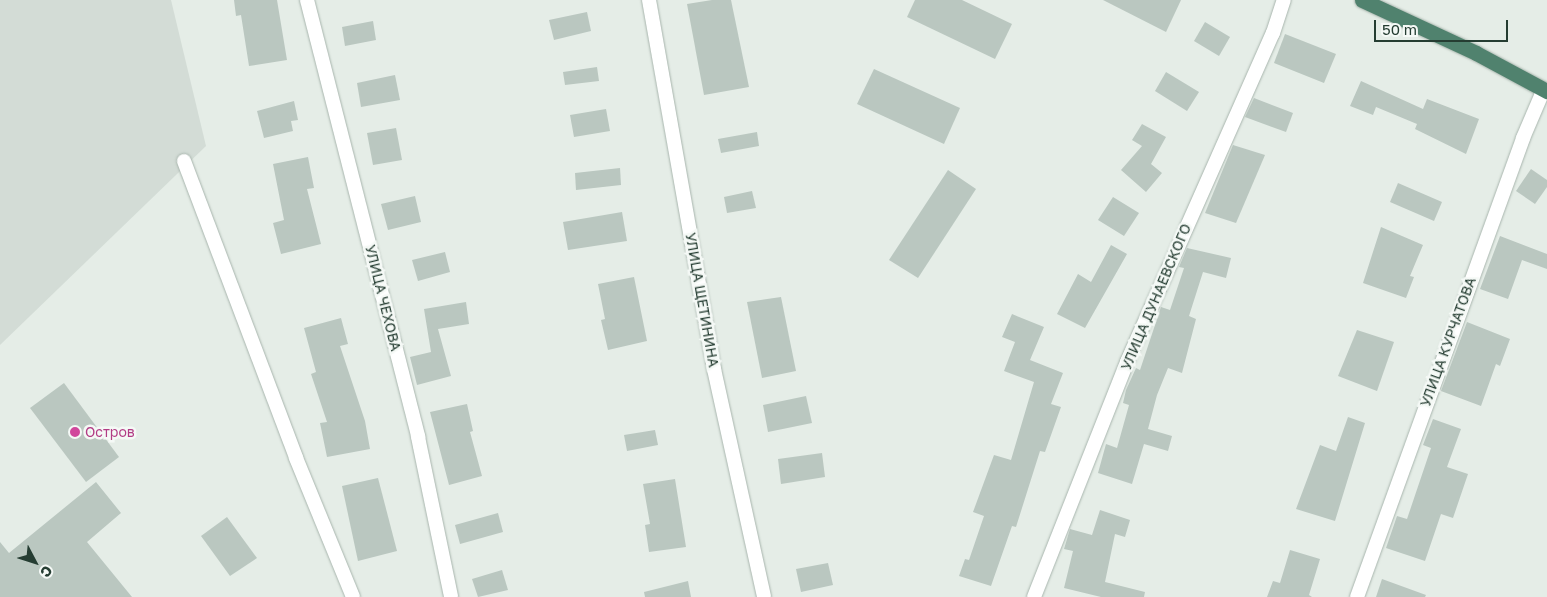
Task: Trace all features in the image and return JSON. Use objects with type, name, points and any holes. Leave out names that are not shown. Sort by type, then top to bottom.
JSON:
[{"type":"highway","points":[[1362,0],[1476,53],[1546,90]]},
{"type":"street","name":"УЛИЦА ЧЕХОВА","points":[[307,0],[418,437],[452,597]]},
{"type":"street","name":"УЛИЦА ЩЕТИНИНА","points":[[650,0],[714,369],[764,597]]},
{"type":"street","name":"УЛИЦА ДУНАЕВСКОГО","points":[[1034,597],[1127,362],[1272,34],[1284,0]]},
{"type":"street","name":"УЛИЦА КУРЧАТОВА","points":[[1357,597],[1516,156],[1546,90]]},
{"type":"street","points":[[184,161],[296,458],[354,597]]},
{"type":"shaded area","points":[[0,0],[171,0],[206,146],[0,345]]},
{"type":"building","points":[[234,0],[277,0],[287,60],[249,66],[241,15],[236,16]]},
{"type":"building","points":[[712,0],[731,0],[749,87],[704,95],[687,4]]},
{"type":"building","points":[[915,0],[962,0],[1012,24],[995,59],[907,17]]},
{"type":"building","points":[[1103,0],[1181,0],[1166,32]]},
{"type":"building","points":[[587,12],[591,31],[554,40],[549,20]]},
{"type":"building","points":[[373,21],[376,40],[345,46],[342,27]]},
{"type":"building","points":[[1205,22],[1230,37],[1219,56],[1194,41]]},
{"type":"building","points":[[1285,34],[1336,54],[1324,83],[1274,63]]},
{"type":"building","points":[[597,67],[599,81],[565,85],[563,72]]},
{"type":"building","points":[[874,69],[960,108],[944,144],[857,104]]},
{"type":"building","points":[[1166,72],[1199,92],[1187,111],[1155,91]]},
{"type":"building","points":[[395,75],[400,100],[361,107],[357,83]]},
{"type":"building","points":[[1361,81],[1423,109],[1427,99],[1479,119],[1466,154],[1415,129],[1417,124],[1376,107],[1373,115],[1350,106]]},
{"type":"building","points":[[1254,98],[1293,113],[1286,132],[1245,117]]},
{"type":"building","points":[[294,101],[298,120],[291,121],[293,131],[264,138],[257,111]]},
{"type":"building","points":[[606,109],[610,131],[574,137],[570,115]]},
{"type":"building","points":[[1142,124],[1166,137],[1151,164],[1162,173],[1146,192],[1121,170],[1142,146],[1132,140]]},
{"type":"building","points":[[396,128],[402,160],[373,165],[367,133]]},
{"type":"building","points":[[757,132],[759,146],[721,153],[718,139]]},
{"type":"building","points":[[1233,145],[1265,155],[1236,223],[1205,213]]},
{"type":"building","points":[[308,157],[314,188],[307,189],[321,244],[281,254],[273,223],[284,220],[273,164]]},
{"type":"building","points":[[620,168],[621,185],[576,190],[575,173]]},
{"type":"building","points":[[1531,169],[1547,180],[1547,187],[1535,204],[1516,191]]},
{"type":"building","points":[[948,170],[976,189],[918,278],[889,260]]},
{"type":"building","points":[[1398,183],[1442,202],[1434,221],[1390,202]]},
{"type":"building","points":[[752,191],[756,208],[727,213],[724,197]]},
{"type":"building","points":[[415,196],[421,222],[388,230],[381,204]]},
{"type":"building","points":[[1113,197],[1139,213],[1124,236],[1098,220]]},
{"type":"building","points":[[622,212],[627,241],[568,250],[563,222]]},
{"type":"building","points":[[1381,227],[1423,245],[1410,276],[1414,277],[1406,298],[1363,283]]},
{"type":"building","points":[[1500,236],[1547,254],[1547,269],[1522,260],[1508,299],[1480,289]]},
{"type":"building","points":[[1111,245],[1127,254],[1085,328],[1057,314],[1078,274],[1091,282]]},
{"type":"building","points":[[1187,248],[1231,258],[1226,278],[1203,272],[1189,316],[1196,319],[1182,373],[1168,368],[1157,395],[1148,429],[1172,436],[1168,451],[1144,444],[1132,484],[1098,473],[1106,444],[1117,448],[1129,405],[1123,403],[1126,390],[1136,368],[1140,370],[1161,307],[1170,310],[1184,268],[1179,267]]},
{"type":"building","points":[[445,252],[450,272],[418,281],[412,260]]},
{"type":"building","points":[[634,277],[647,341],[608,350],[601,320],[605,319],[598,284]]},
{"type":"building","points":[[781,297],[796,371],[762,378],[747,302]]},
{"type":"building","points":[[466,302],[469,324],[438,329],[451,376],[417,385],[410,357],[431,352],[424,309]]},
{"type":"building","points":[[1012,314],[1044,327],[1030,360],[1063,373],[1051,404],[1061,407],[1045,452],[1040,451],[1016,527],[1012,526],[991,586],[959,576],[965,559],[969,560],[984,516],[973,512],[994,455],[1011,460],[1034,382],[1004,371],[1015,342],[1002,337]]},
{"type":"building","points":[[341,318],[348,344],[340,346],[365,421],[370,449],[327,457],[320,423],[327,422],[311,374],[316,372],[304,328]]},
{"type":"building","points":[[1467,322],[1510,339],[1500,366],[1496,364],[1481,406],[1441,391]]},
{"type":"building","points":[[1357,330],[1394,342],[1377,391],[1338,376]]},
{"type":"building","name":"Остров","points":[[64,383],[119,457],[86,482],[30,408]]},
{"type":"building","points":[[806,396],[812,423],[768,432],[763,405]]},
{"type":"building","points":[[467,404],[473,431],[470,432],[482,476],[449,485],[430,412]]},
{"type":"building","points":[[1348,417],[1365,423],[1335,521],[1296,509],[1320,445],[1336,451]]},
{"type":"building","points":[[1433,419],[1461,429],[1447,467],[1468,474],[1453,518],[1441,514],[1425,561],[1386,548],[1397,516],[1407,519],[1431,448],[1423,445]]},
{"type":"building","points":[[655,430],[658,445],[627,451],[624,435]]},
{"type":"building","points":[[822,453],[825,477],[781,484],[778,459]]},
{"type":"building","points":[[378,478],[397,551],[358,561],[342,486]]},
{"type":"building","points":[[675,479],[686,547],[649,552],[645,525],[650,524],[643,484]]},
{"type":"building","points":[[96,482],[121,513],[87,542],[132,597],[0,597],[0,542],[9,553]]},
{"type":"building","points":[[1100,510],[1130,520],[1125,537],[1115,534],[1105,582],[1145,592],[1144,597],[1101,597],[1064,588],[1073,551],[1064,549],[1070,529],[1092,535]]},
{"type":"building","points":[[498,513],[503,532],[460,544],[455,525]]},
{"type":"building","points":[[227,517],[257,558],[230,576],[201,536]]},
{"type":"building","points":[[1290,550],[1320,559],[1309,595],[1312,597],[1267,597],[1273,581],[1280,583]]},
{"type":"building","points":[[828,563],[833,585],[801,592],[796,569]]},
{"type":"building","points":[[502,570],[508,590],[478,597],[472,579]]},
{"type":"building","points":[[1382,579],[1426,595],[1425,597],[1376,597]]},
{"type":"building","points":[[688,581],[691,597],[645,597],[644,592]]},
{"type":"place","name":"Остров","points":[[75,432]]}]
